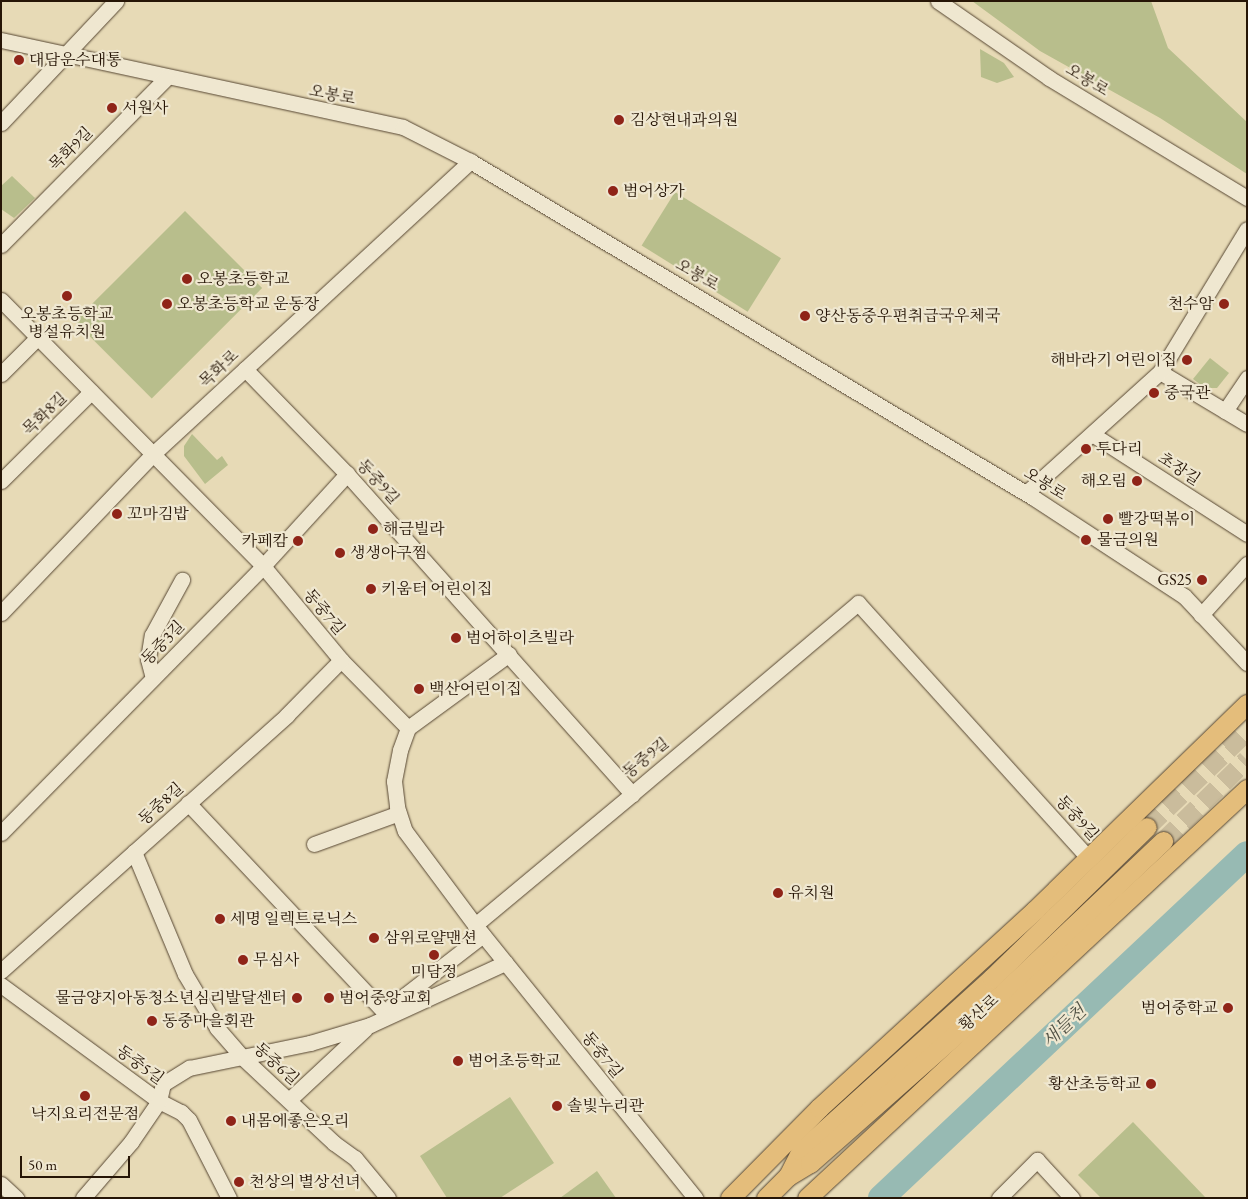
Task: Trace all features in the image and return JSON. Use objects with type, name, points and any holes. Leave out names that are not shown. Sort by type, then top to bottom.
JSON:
[{"type":"main road","points":[[730,1198],[819,1108],[1089,859],[1247,704]]},
{"type":"main road","points":[[807,1198],[1247,789]]},
{"type":"main road","name":"황산로","points":[[788,1176],[801,1151],[992,978],[1146,827]]},
{"type":"main road","name":"황산로","points":[[766,1198],[788,1176],[810,1163],[990,1004],[1163,841]]},
{"type":"street","points":[[1,123],[116,1]]},
{"type":"street","name":"오봉로","points":[[938,1],[1049,78],[1247,198]]},
{"type":"street","name":"오봉로","points":[[1,40],[166,78],[403,126],[470,162],[1026,493],[1184,596],[1247,663]]},
{"type":"street","name":"목화9길","points":[[1,245],[166,78]]},
{"type":"street","name":"목화로","points":[[1,613],[153,454],[470,162]]},
{"type":"street","points":[[1026,493],[1160,372],[1247,229]]},
{"type":"street","points":[[1,300],[153,454]]},
{"type":"street","points":[[1,374],[37,338]]},
{"type":"street","name":"동중9길","points":[[245,369],[347,474],[632,794],[858,603],[1089,859]]},
{"type":"street","points":[[1160,372],[1247,424]]},
{"type":"street","points":[[1224,411],[1247,378]]},
{"type":"street","name":"목화8길","points":[[1,481],[91,392]]},
{"type":"street","name":"초장길","points":[[1092,434],[1247,534]]},
{"type":"street","name":"동중7길","points":[[153,454],[262,566],[341,660],[408,728],[400,750],[394,781],[399,813],[405,831],[479,930],[695,1198]]},
{"type":"street","name":"동중3길","points":[[1,833],[262,566],[347,474]]},
{"type":"street","points":[[1201,614],[1247,564]]},
{"type":"street","points":[[153,678],[148,659],[152,635],[182,580]]},
{"type":"street","points":[[408,728],[509,654]]},
{"type":"street","name":"동중8길","points":[[1,971],[287,715],[341,660]]},
{"type":"street","points":[[290,1099],[370,1025],[386,1013],[632,794]]},
{"type":"street","points":[[188,803],[386,1013]]},
{"type":"street","points":[[314,844],[399,813]]},
{"type":"street","name":"동중6길","points":[[134,852],[185,974],[217,1028],[242,1057],[290,1099],[334,1143],[355,1158],[388,1198]]},
{"type":"street","points":[[386,1013],[506,963]]},
{"type":"street","name":"동중5길","points":[[1,985],[189,1120],[229,1198]]},
{"type":"street","points":[[83,1198],[131,1142],[160,1101],[163,1084],[190,1068],[310,1043],[370,1025]]},
{"type":"street","points":[[999,1198],[1037,1160],[1072,1198]]},
{"type":"street","points":[[1,1184],[16,1198]]},
{"type":"green space","points":[[972,1],[1151,1],[1168,48],[1247,122],[1247,174],[1160,118],[1040,51]]},
{"type":"green space","points":[[980,49],[1004,63],[1014,77],[997,83],[981,77]]},
{"type":"green space","points":[[12,176],[35,198],[14,218],[1,209],[1,186]]},
{"type":"green space","points":[[675,192],[781,258],[748,312],[642,245]]},
{"type":"green space","name":"오봉초등학교 운동장","points":[[185,211],[262,288],[152,398],[75,321]]},
{"type":"green space","points":[[1210,358],[1229,373],[1217,388],[1205,388],[1193,379]]},
{"type":"green space","points":[[192,434],[217,460],[222,456],[228,465],[205,484],[184,456],[184,446]]},
{"type":"green space","points":[[510,1097],[554,1163],[500,1198],[447,1198],[420,1156]]},
{"type":"green space","points":[[1133,1122],[1206,1198],[1101,1198],[1078,1175]]},
{"type":"green space","points":[[597,1171],[616,1198],[560,1198]]},
{"type":"waterway","name":"새들천","points":[[881,1198],[1247,854]]},
{"type":"tunnel","points":[[1147,827],[1247,731]]},
{"type":"tunnel","points":[[1163,841],[1247,759]]},
{"type":"place","name":"대담운수대통","points":[[19,60]]},
{"type":"place","name":"서원사","points":[[112,108]]},
{"type":"place","name":"김상현내과의원","points":[[619,120]]},
{"type":"place","name":"범어상가","points":[[613,191]]},
{"type":"place","name":"오봉초등학교","points":[[187,279]]},
{"type":"place","name":"오봉초등학교 병설유치원","points":[[67,296]]},
{"type":"place","name":"오봉초등학교 운동장","points":[[167,304]]},
{"type":"place","name":"천수암","points":[[1224,304]]},
{"type":"place","name":"양산동중우편취급국우체국","points":[[805,316]]},
{"type":"place","name":"해바라기 어린이집","points":[[1187,360]]},
{"type":"place","name":"중국관","points":[[1154,393]]},
{"type":"place","name":"투다리","points":[[1086,449]]},
{"type":"place","name":"해오림","points":[[1137,481]]},
{"type":"place","name":"꼬마김밥","points":[[117,514]]},
{"type":"place","name":"빨강떡볶이","points":[[1108,519]]},
{"type":"place","name":"해금빌라","points":[[373,529]]},
{"type":"place","name":"물금의원","points":[[1086,540]]},
{"type":"place","name":"카페캄","points":[[298,541]]},
{"type":"place","name":"생생아구찜","points":[[340,553]]},
{"type":"place","name":"GS25","points":[[1202,580]]},
{"type":"place","name":"키움터 어린이집","points":[[371,589]]},
{"type":"place","name":"범어하이츠빌라","points":[[456,638]]},
{"type":"place","name":"백산어린이집","points":[[419,689]]},
{"type":"place","name":"유치원","points":[[778,893]]},
{"type":"place","name":"세명 일렉트로닉스","points":[[220,919]]},
{"type":"place","name":"삼위로얄맨션","points":[[374,938]]},
{"type":"place","name":"미담정","points":[[434,955]]},
{"type":"place","name":"무심사","points":[[243,960]]},
{"type":"place","name":"물금양지아동청소년심리발달센터","points":[[297,998]]},
{"type":"place","name":"범어중앙교회","points":[[329,998]]},
{"type":"place","name":"범어중학교","points":[[1228,1008]]},
{"type":"place","name":"동중마을회관","points":[[152,1021]]},
{"type":"place","name":"범어초등학교","points":[[458,1061]]},
{"type":"place","name":"황산초등학교","points":[[1151,1084]]},
{"type":"place","name":"낙지요리전문점","points":[[85,1096]]},
{"type":"place","name":"솔빛누리관","points":[[557,1106]]},
{"type":"place","name":"내몸에좋은오리","points":[[231,1121]]},
{"type":"place","name":"천상의 별상선녀","points":[[239,1182]]}]
